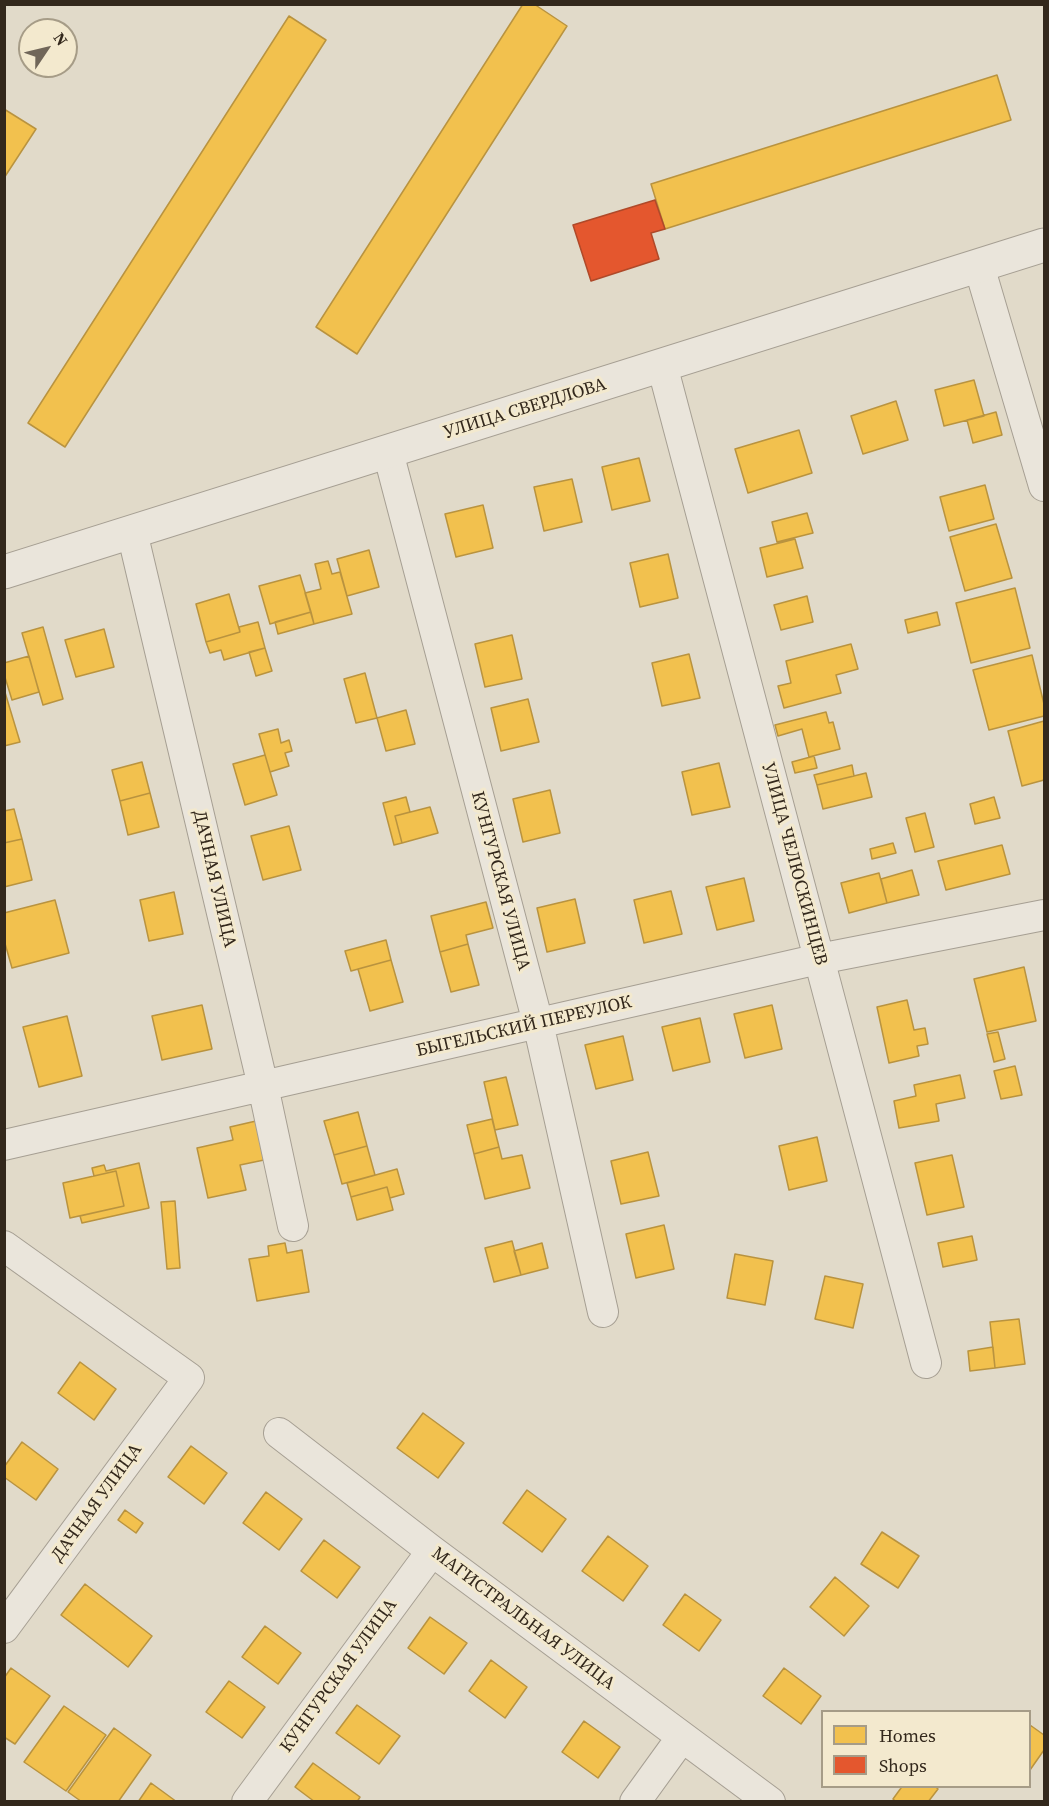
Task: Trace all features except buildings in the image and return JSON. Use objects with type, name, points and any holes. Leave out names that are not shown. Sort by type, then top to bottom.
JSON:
[{"type":"street","name":"УЛИЦА СВЕРДЛОВА","points":[[4,572],[1044,245]]},
{"type":"street","points":[[979,266],[1044,486]]},
{"type":"street","name":"УЛИЦА ЧЕЛЮСКИНЦЕВ","points":[[662,365],[926,1363]]},
{"type":"street","name":"КУНГУРСКАЯ УЛИЦА","points":[[387,452],[538,1023],[603,1312]]},
{"type":"street","name":"ДАЧНАЯ УЛИЦА","points":[[132,532],[263,1086],[293,1226]]},
{"type":"street","name":"БЫГЕЛЬСКИЙ ПЕРЕУЛОК","points":[[4,1145],[819,959],[1044,915]]},
{"type":"street","name":"ДАЧНАЯ УЛИЦА","points":[[4,1246],[189,1378],[4,1628]]},
{"type":"street","name":"МАГИСТРАЛЬНАЯ УЛИЦА","points":[[279,1433],[432,1551],[770,1802]]},
{"type":"street","name":"КУНГУРСКАЯ УЛИЦА","points":[[247,1802],[432,1551]]},
{"type":"street","points":[[635,1802],[682,1737]]}]
